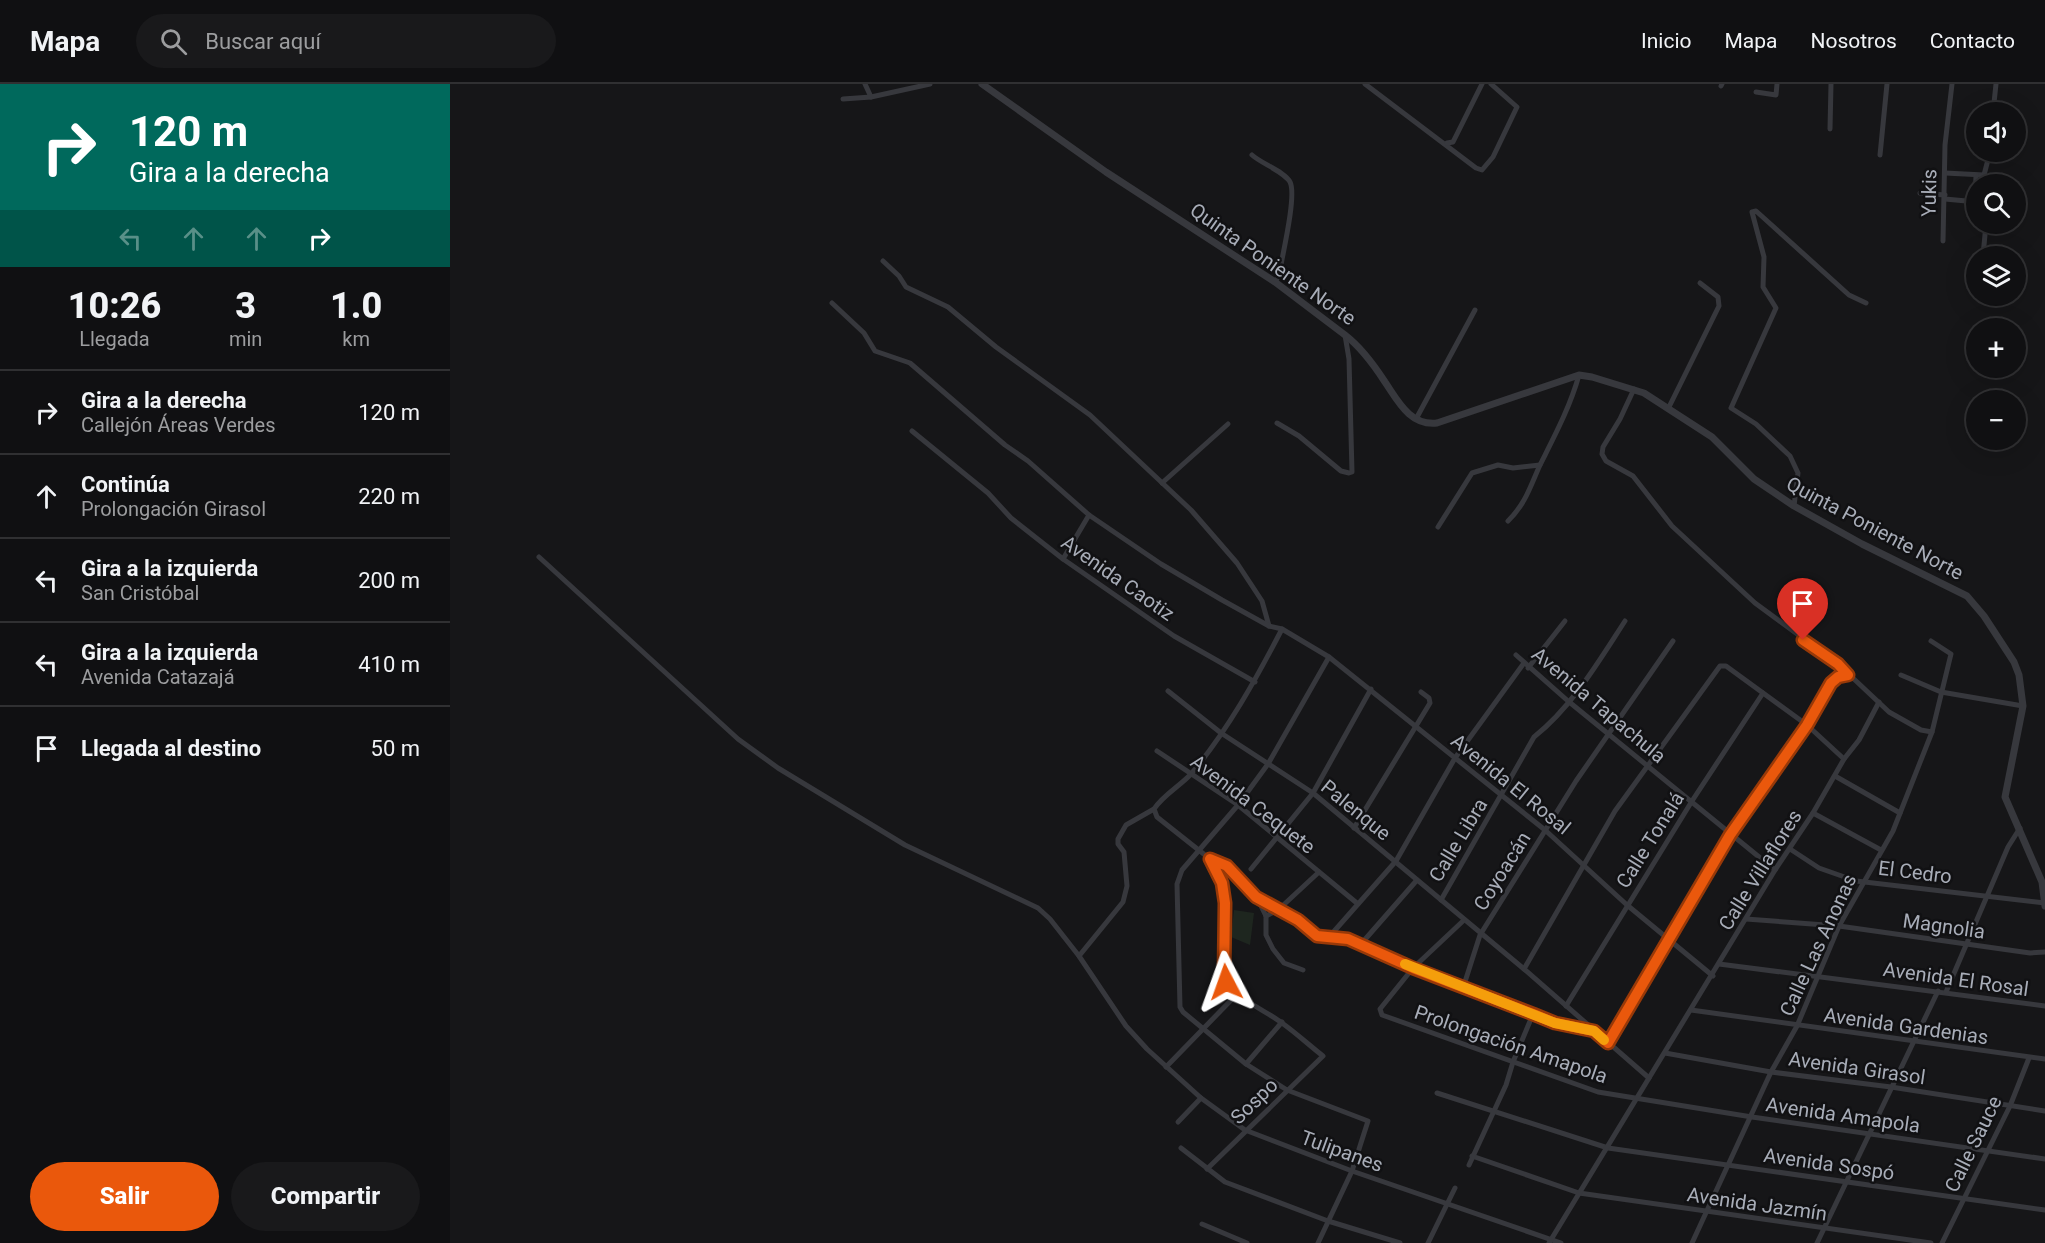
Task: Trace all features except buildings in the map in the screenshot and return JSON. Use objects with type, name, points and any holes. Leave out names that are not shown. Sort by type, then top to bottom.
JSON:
[{"type":"street","points":[[865,84],[871,97]]},
{"type":"street","points":[[843,99],[871,97],[930,84]]},
{"type":"street","name":"Quinta Poniente Norte","points":[[982,84],[1106,171],[1275,282],[1356,343],[1370,360],[1395,400],[1416,419]]},
{"type":"street","points":[[1365,84],[1446,142],[1476,168],[1482,170],[1517,107],[1491,84]]},
{"type":"street","points":[[1446,142],[1453,142],[1481,86],[1474,84]]},
{"type":"street","points":[[1756,92],[1776,94],[1777,84]]},
{"type":"street","points":[[1830,129],[1831,84]]},
{"type":"street","points":[[1880,155],[1887,84]]},
{"type":"street","name":"Yukis","points":[[1943,241],[1945,145],[1952,84]]},
{"type":"street","points":[[1994,102],[1996,84]]},
{"type":"street","points":[[1252,155],[1263,165],[1283,174],[1290,182],[1292,189],[1293,203],[1280,275],[1275,282]]},
{"type":"street","points":[[1945,173],[1966,174]]},
{"type":"street","points":[[1920,193],[1966,200]]},
{"type":"street","points":[[1794,507],[1798,473],[1790,456],[1756,424],[1731,408],[1776,308],[1763,287],[1764,257],[1752,212],[1756,211],[1850,295],[1866,303]]},
{"type":"street","points":[[883,261],[899,276],[906,287],[948,307],[996,347],[1090,415],[1191,510],[1237,563],[1262,602],[1269,626]]},
{"type":"street","points":[[1668,409],[1719,306],[1718,297],[1700,283]]},
{"type":"street","points":[[832,303],[864,333],[875,351],[910,363],[1089,515],[1161,564],[1269,626],[1282,628],[1255,682],[1221,734],[1190,775],[1154,809],[1126,825],[1118,839],[1118,844],[1124,852],[1127,886],[1123,902],[1079,956]]},
{"type":"street","points":[[1475,310],[1416,419],[1437,423],[1579,375]]},
{"type":"street","points":[[1277,423],[1299,436],[1341,471],[1352,472],[1349,359],[1345,335]]},
{"type":"street","points":[[1509,520],[1523,505],[1540,465],[1566,416],[1579,375]]},
{"type":"street","name":"Quinta Poniente Norte","points":[[1579,375],[1644,393],[1712,437],[1754,479],[1794,507],[1967,596],[1984,616],[2014,662],[2023,706],[2005,797],[2044,882],[2045,904]]},
{"type":"street","points":[[1634,389],[1603,447],[1602,454],[1606,461],[1633,476],[1672,526],[1755,603],[1838,664],[1889,712],[1921,730],[1932,732]]},
{"type":"street","points":[[1162,483],[1228,424]]},
{"type":"street","name":"Avenida Caotiz","points":[[912,431],[974,484],[988,493],[1011,518],[1063,559],[1174,636],[1255,682]]},
{"type":"street","points":[[1438,527],[1472,473],[1498,465],[1514,468],[1540,465]]},
{"type":"street","points":[[1063,559],[1089,515]]},
{"type":"street","name":"Tulipanes","points":[[539,557],[738,739],[778,768],[905,845],[1038,908],[1050,919],[1079,956],[1126,1026],[1147,1049],[1202,1098],[1245,1130],[1352,1171],[1561,1243]]},
{"type":"street","points":[[1328,937],[1396,861],[1455,758],[1526,665],[1564,621]]},
{"type":"street","name":"Calle Libra","points":[[1441,900],[1534,737],[1555,720],[1595,667],[1625,621]]},
{"type":"street","name":"Avenida El Rosal","points":[[1282,628],[1329,657],[1371,689],[1545,830],[1627,905],[1713,976]]},
{"type":"street","name":"Coyoacán","points":[[1463,988],[1480,935],[1545,830],[1672,641]]},
{"type":"street","name":"Calle Las Anonas","points":[[1692,1243],[1771,1072],[1797,1026],[1839,926],[1900,813],[1932,732],[1950,652],[1931,641]]},
{"type":"street","name":"Avenida Tapachula","points":[[1516,655],[1568,701],[1775,870]]},
{"type":"street","points":[[1318,1243],[1352,1171],[1368,1121],[1287,1090],[1246,1064],[1203,1030],[1180,1007],[1177,884],[1182,870],[1238,806],[1268,764],[1329,657]]},
{"type":"street","points":[[1524,969],[1615,811],[1723,666],[1807,725],[1844,759]]},
{"type":"street","points":[[1608,1043],[1730,835],[1807,725],[1831,683],[1838,677],[1848,675]]},
{"type":"street","points":[[1901,675],[1941,692],[2023,706]]},
{"type":"street","points":[[1251,869],[1313,793],[1371,689]]},
{"type":"street","name":"Palenque","points":[[1168,691],[1221,734],[1313,793],[1649,1077]]},
{"type":"street","points":[[1354,828],[1430,700],[1421,692]]},
{"type":"street","name":"Calle Tonalá","points":[[1566,1006],[1692,801],[1763,693]]},
{"type":"street","name":"Calle Villaflores","points":[[1550,1241],[1713,976],[1775,870],[1813,813],[1844,759],[1859,740],[1879,702]]},
{"type":"street","name":"Avenida Cequete","points":[[1157,751],[1238,806],[1358,904]]},
{"type":"street","points":[[1834,776],[1900,813]]},
{"type":"street","points":[[1154,809],[1157,817],[1210,859],[1227,866],[1256,897],[1266,916],[1266,935],[1273,949],[1284,963],[1304,970]]},
{"type":"street","points":[[1813,813],[1881,850]]},
{"type":"street","points":[[1946,992],[2008,847],[2020,828]]},
{"type":"street","name":"El Cedro","points":[[1790,849],[1835,875],[1864,881],[2045,904]]},
{"type":"street","points":[[1210,859],[1222,883],[1225,903],[1224,975],[1226,982],[1238,993],[1282,1022],[1246,1064]]},
{"type":"street","points":[[1266,916],[1278,910],[1319,872]]},
{"type":"street","points":[[1360,944],[1417,880]]},
{"type":"street","points":[[1256,897],[1298,920],[1317,936],[1340,936],[1413,968],[1555,1023],[1594,1031]]},
{"type":"street","name":"Magnolia","points":[[1746,919],[1839,926],[1965,945],[2030,953],[2045,952]]},
{"type":"street","points":[[1413,968],[1463,921]]},
{"type":"street","name":"Avenida El Rosal","points":[[1719,964],[2045,1006]]},
{"type":"street","name":"Prolongación Amapola","points":[[1413,968],[1380,1009],[1382,1015],[1598,1092],[1637,1099]]},
{"type":"street","points":[[1817,1243],[1938,991]]},
{"type":"street","points":[[1166,1067],[1238,993]]},
{"type":"street","name":"Avenida Gardenias","points":[[1691,1010],[1914,1043],[2045,1059]]},
{"type":"street","points":[[1469,1165],[1506,1085],[1533,1014]]},
{"type":"street","name":"Sospo","points":[[1207,1169],[1323,1056],[1282,1022]]},
{"type":"street","name":"Avenida Girasol","points":[[1665,1053],[1771,1072],[1891,1087],[2045,1112]]},
{"type":"street","name":"Calle Sauce","points":[[1941,1243],[2010,1106],[2029,1058]]},
{"type":"street","name":"Avenida Sospó","points":[[1437,1093],[1608,1148],[2045,1210]]},
{"type":"street","points":[[1178,1122],[1202,1098]]},
{"type":"street","name":"Avenida Amapola","points":[[1637,1099],[2045,1159]]},
{"type":"street","points":[[1181,1148],[1225,1182],[1328,1221],[1400,1243]]},
{"type":"street","name":"Avenida Jazmín","points":[[1472,1156],[1579,1193],[1931,1243]]},
{"type":"street","points":[[1428,1243],[1455,1188]]},
{"type":"street","points":[[1202,1224],[1247,1243]]},
{"type":"shaded area","points":[[1234,910],[1254,913],[1250,945],[1231,937]]},
{"type":"slow traffic","points":[[1405,964],[1555,1023],[1594,1031],[1604,1040]]},
{"type":"route","points":[[1226,982],[1224,975],[1225,903],[1222,883],[1210,859],[1227,866],[1256,897],[1298,920],[1317,936],[1340,936],[1413,968],[1555,1023],[1594,1031],[1608,1043],[1730,835],[1807,725],[1831,683],[1838,677],[1848,675],[1838,664],[1803,640]]}]
